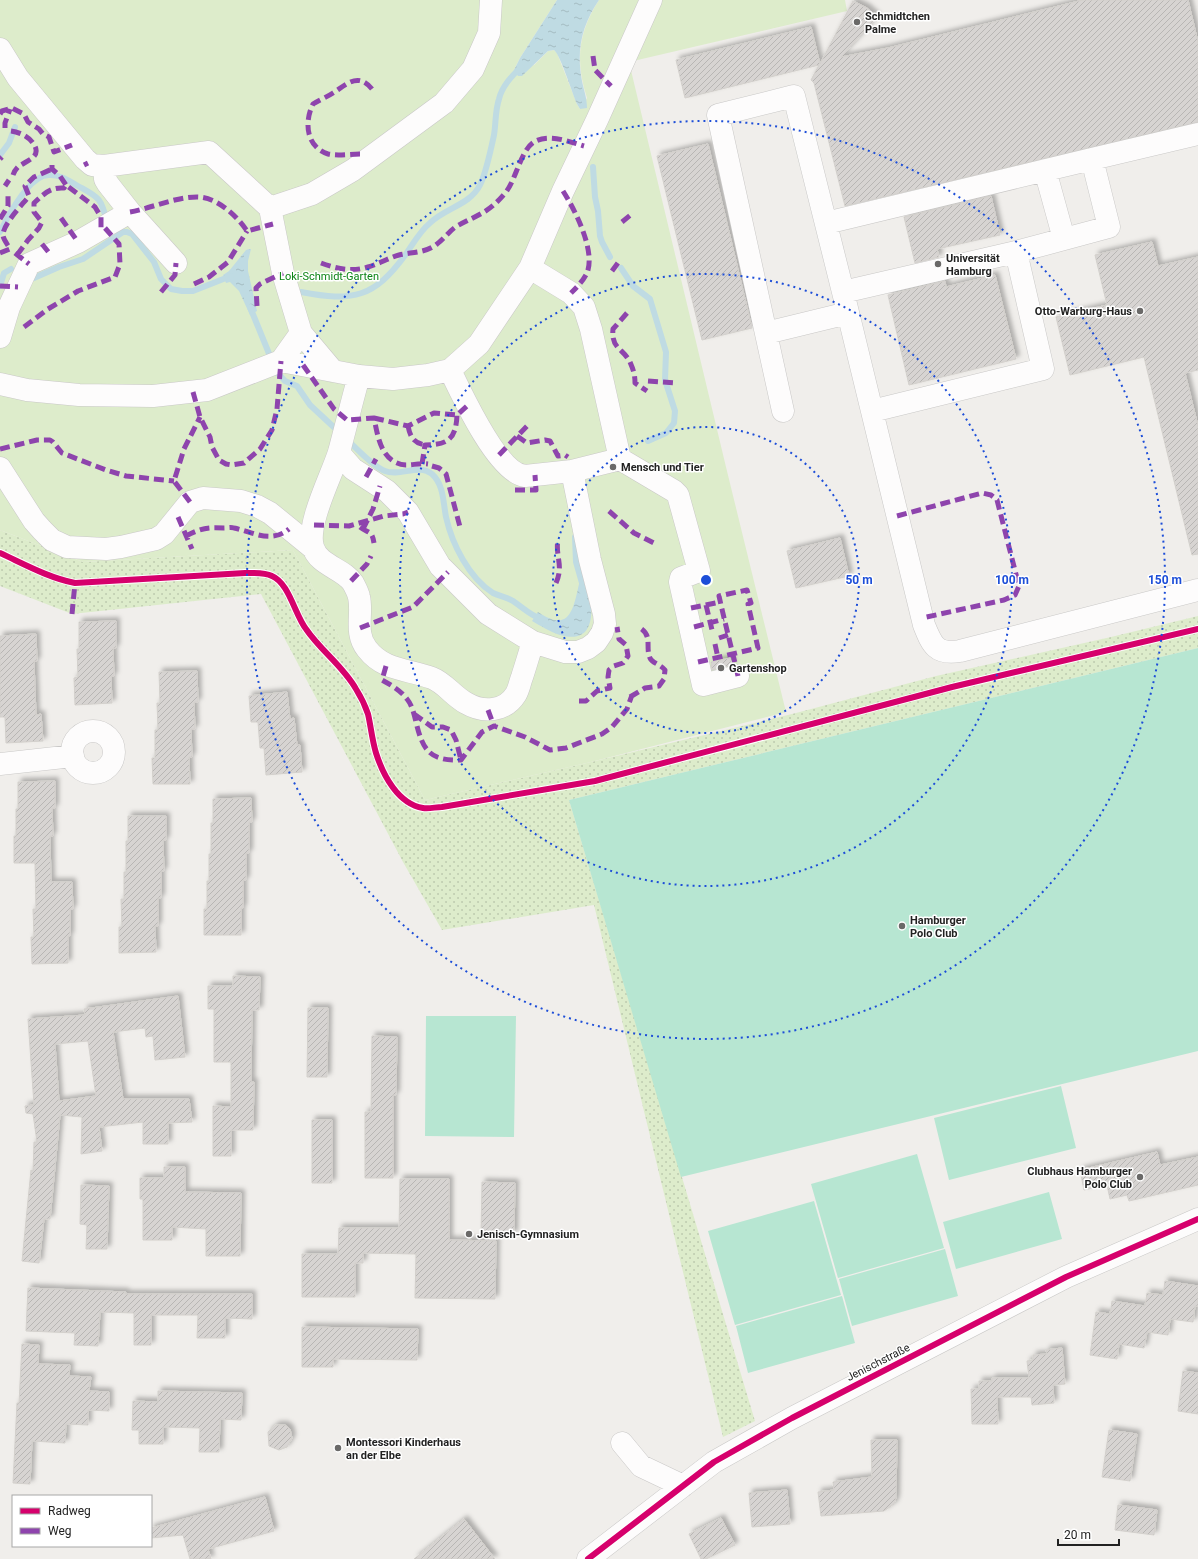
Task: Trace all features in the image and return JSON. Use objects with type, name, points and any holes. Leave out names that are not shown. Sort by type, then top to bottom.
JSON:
[{"type":"street","points":[[270,208],[312,194],[353,170],[444,103],[473,69],[489,32],[492,0]]},
{"type":"street","points":[[1,387],[79,395],[153,396],[206,390],[281,361],[359,376],[393,379],[428,375],[450,370],[479,344],[530,268],[563,191],[651,0]]},
{"type":"street","points":[[0,49],[9,81],[88,163],[92,165],[104,166],[209,152],[270,208],[283,273],[301,333],[333,371]]},
{"type":"street","points":[[783,412],[718,115],[794,96],[924,625],[931,642],[939,650],[950,653],[1198,590]]},
{"type":"street","points":[[826,223],[1198,134]]},
{"type":"street","points":[[843,292],[1016,252],[1109,227],[1092,159]]},
{"type":"street","points":[[104,166],[105,178],[108,184],[117,220],[176,263]]},
{"type":"street","points":[[1046,170],[1064,239]]},
{"type":"street","points":[[0,337],[9,307],[29,264],[78,242],[117,220]]},
{"type":"street","points":[[872,411],[1043,369],[1016,252]]},
{"type":"street","points":[[530,268],[571,293],[584,307],[591,329],[620,459]]},
{"type":"street","points":[[766,333],[848,313]]},
{"type":"street","points":[[281,361],[301,333]]},
{"type":"street","points":[[450,370],[467,406],[486,438],[511,469],[520,475],[525,476],[572,471],[620,459],[674,491],[680,501],[699,572],[681,578],[680,582],[703,684],[738,676]]},
{"type":"street","points":[[313,548],[312,537],[314,525],[327,480],[339,451],[359,376]]},
{"type":"street","points":[[339,451],[353,469],[387,491],[408,512],[440,566],[488,614],[533,642],[565,652],[578,652],[588,648],[596,642],[602,633],[605,624],[572,471]]},
{"type":"street","points":[[0,468],[29,514],[42,530],[52,540],[67,547],[106,549],[156,539],[164,534],[190,502],[203,498],[240,501],[270,512],[313,548],[322,560],[352,581],[359,596],[359,624],[362,641],[375,658],[386,666],[417,673],[439,681],[465,702],[476,707],[488,710],[500,708],[509,703],[516,694],[533,642]]},
{"type":"street","points":[[292,531],[308,528],[314,525]]},
{"type":"street","points":[[0,764],[73,756]]},
{"type":"street","name":"Jenischstraße","points":[[588,1559],[714,1462],[821,1402],[1066,1276],[1198,1218]]},
{"type":"street","points":[[622,1443],[641,1466],[683,1486]]},
{"type":"green space","name":"Loki-Schmidt-Garten","points":[[0,0],[557,0],[514,70],[534,65],[548,51],[554,50],[557,53],[580,109],[587,98],[583,85],[580,60],[583,36],[592,12],[599,0],[845,0],[847,11],[629,62],[786,712],[591,762],[425,800],[293,550],[83,562],[0,530]]},
{"type":"green space","points":[[0,530],[83,562],[293,550],[425,800],[796,713],[936,676],[1198,616],[1198,648],[569,800],[755,1421],[723,1437],[594,905],[442,930],[403,862],[261,594],[72,614],[0,586]]},
{"type":"green space","name":"Hamburger Polo Club","points":[[1198,648],[1198,1051],[681,1177],[569,800]]},
{"type":"green space","points":[[426,1016],[516,1016],[514,1137],[425,1136]]},
{"type":"green space","points":[[1061,1086],[1076,1148],[949,1180],[934,1118]]},
{"type":"green space","points":[[917,1154],[944,1248],[838,1278],[811,1184]]},
{"type":"green space","points":[[1049,1192],[1062,1239],[956,1269],[943,1222]]},
{"type":"green space","points":[[814,1201],[841,1295],[735,1325],[708,1231]]},
{"type":"green space","points":[[945,1249],[958,1296],[852,1326],[839,1279]]},
{"type":"green space","points":[[842,1296],[855,1343],[748,1373],[736,1326]]},
{"type":"water","points":[[557,0],[599,0],[588,19],[580,48],[580,70],[587,108],[580,109],[577,104],[563,67],[554,50],[548,51],[522,76],[518,76],[514,70]]},
{"type":"water","points":[[251,249],[248,261],[248,271],[257,311],[250,315],[239,291],[230,282],[226,283],[223,275],[229,271],[246,250]]},
{"type":"water","points":[[589,581],[591,601],[590,621],[587,629],[581,635],[573,637],[560,635],[549,631],[532,621],[538,612],[548,618],[557,620],[568,616],[572,610],[579,584]]},
{"type":"building","points":[[1083,0],[1188,0],[1198,42],[1198,122],[845,206],[814,83],[811,80],[819,65],[685,98],[676,60],[811,27],[820,64],[853,1],[867,8],[877,17],[841,57],[888,48]]},
{"type":"building","points":[[708,144],[752,328],[702,340],[657,156]]},
{"type":"building","points":[[991,196],[1000,235],[937,249],[939,257],[915,263],[904,217]]},
{"type":"building","name":"Otto-Warburg-Haus","points":[[1152,242],[1158,266],[1198,257],[1198,370],[1185,373],[1198,426],[1198,554],[1192,555],[1144,357],[1070,375],[1056,317],[1107,305],[1095,255]]},
{"type":"building","points":[[995,275],[1016,359],[909,385],[888,295],[945,281],[946,287]]},
{"type":"building","points":[[840,538],[849,576],[796,588],[787,551]]},
{"type":"building","points":[[116,621],[116,648],[113,648],[114,676],[111,676],[112,703],[75,705],[74,678],[78,677],[77,649],[79,649],[79,622]]},
{"type":"building","points":[[36,634],[37,661],[34,661],[36,715],[41,714],[43,741],[6,743],[5,717],[0,717],[0,636]]},
{"type":"building","points":[[730,658],[732,665],[712,670],[711,662]]},
{"type":"building","points":[[197,671],[198,702],[194,702],[195,729],[191,729],[192,757],[189,757],[190,784],[153,784],[152,758],[155,758],[155,730],[158,730],[157,703],[160,703],[159,672]]},
{"type":"building","points":[[287,692],[290,719],[294,718],[297,745],[300,745],[302,772],[266,775],[264,748],[260,748],[258,722],[251,722],[249,696]]},
{"type":"building","points":[[55,781],[55,808],[52,808],[53,836],[50,836],[51,882],[72,882],[73,909],[70,909],[68,963],[32,964],[31,937],[34,937],[33,909],[36,909],[35,863],[14,863],[16,809],[18,809],[18,782]]},
{"type":"building","points":[[251,798],[252,822],[249,822],[249,853],[246,853],[246,880],[243,880],[241,935],[204,935],[204,909],[207,909],[207,881],[209,881],[209,854],[211,854],[213,799]]},
{"type":"building","points":[[128,816],[166,816],[166,840],[163,840],[164,871],[161,871],[161,898],[158,898],[158,926],[155,926],[156,952],[119,953],[119,927],[122,927],[121,899],[124,899],[124,872],[126,872]]},
{"type":"building","points":[[233,976],[260,977],[259,1010],[252,1010],[251,1082],[254,1082],[253,1130],[231,1130],[231,1156],[213,1156],[213,1106],[231,1107],[231,1062],[214,1062],[214,1009],[208,1009],[208,986],[233,986]]},
{"type":"building","points":[[178,996],[185,1057],[155,1060],[153,1036],[146,1037],[145,1028],[113,1032],[123,1099],[189,1099],[192,1122],[168,1123],[168,1144],[143,1144],[143,1122],[99,1127],[102,1151],[81,1154],[82,1117],[60,1115],[50,1219],[44,1219],[39,1263],[22,1261],[31,1170],[33,1171],[34,1142],[37,1142],[33,1114],[26,1113],[25,1106],[34,1105],[28,1019],[85,1015],[84,1009]],"holes":[[[88,1041],[96,1096],[59,1101],[55,1044]]]},
{"type":"building","points":[[308,1008],[328,1008],[327,1077],[307,1077]]},
{"type":"building","points":[[372,1036],[397,1037],[396,1095],[393,1095],[393,1178],[365,1178],[365,1112],[371,1112]]},
{"type":"building","points":[[312,1120],[332,1120],[332,1183],[312,1183]]},
{"type":"building","name":"Clubhaus Hamburger Polo Club","points":[[1157,1152],[1160,1165],[1198,1157],[1198,1185],[1129,1201],[1127,1195],[1110,1199],[1107,1185],[1084,1190],[1080,1170]]},
{"type":"building","points":[[164,1167],[185,1167],[185,1192],[241,1193],[240,1256],[206,1256],[206,1229],[172,1227],[172,1240],[143,1240],[143,1199],[140,1199],[140,1178],[164,1178]]},
{"type":"building","points":[[400,1179],[449,1179],[449,1240],[496,1241],[495,1299],[415,1298],[416,1254],[363,1253],[363,1263],[355,1263],[355,1297],[302,1297],[302,1254],[338,1254],[339,1228],[399,1228]]},
{"type":"building","points":[[482,1182],[515,1183],[514,1234],[481,1234]]},
{"type":"building","points":[[81,1185],[109,1186],[107,1249],[86,1249],[87,1225],[80,1224]]},
{"type":"building","points":[[1165,1281],[1198,1286],[1198,1306],[1195,1306],[1193,1322],[1170,1319],[1168,1335],[1147,1332],[1144,1348],[1119,1344],[1117,1359],[1090,1355],[1096,1312],[1110,1314],[1112,1301],[1145,1306],[1147,1293],[1163,1295]]},
{"type":"building","points":[[28,1288],[126,1292],[125,1294],[252,1294],[252,1319],[225,1318],[225,1338],[197,1338],[198,1315],[151,1315],[151,1345],[134,1345],[134,1313],[100,1312],[98,1346],[74,1345],[75,1333],[26,1331]]},
{"type":"building","points":[[302,1327],[418,1329],[417,1360],[333,1359],[333,1367],[302,1367]]},
{"type":"building","points":[[22,1344],[39,1345],[38,1364],[70,1365],[69,1376],[91,1377],[89,1391],[109,1392],[109,1411],[88,1410],[88,1425],[66,1424],[65,1443],[32,1441],[30,1484],[13,1483]]},
{"type":"building","points":[[1062,1348],[1065,1384],[1053,1385],[1054,1403],[1032,1405],[1031,1397],[997,1397],[998,1424],[972,1424],[971,1389],[979,1389],[979,1381],[992,1381],[992,1378],[1029,1378],[1027,1361],[1033,1360],[1033,1355],[1047,1354],[1046,1350]]},
{"type":"building","points":[[1183,1371],[1198,1373],[1198,1414],[1178,1411]]},
{"type":"building","points":[[158,1391],[242,1393],[241,1420],[220,1419],[219,1452],[199,1452],[200,1428],[163,1427],[163,1444],[139,1444],[139,1430],[132,1430],[133,1401],[158,1402]]},
{"type":"building","points":[[276,1425],[285,1425],[290,1429],[292,1438],[287,1447],[279,1450],[269,1446],[268,1432]]},
{"type":"building","points":[[1109,1430],[1137,1434],[1130,1481],[1102,1477]]},
{"type":"building","points":[[871,1440],[897,1440],[896,1498],[894,1504],[884,1511],[821,1516],[818,1492],[834,1490],[833,1482],[872,1477]]},
{"type":"building","points":[[787,1490],[790,1524],[752,1527],[749,1493]]},
{"type":"building","points":[[265,1497],[274,1531],[208,1549],[211,1559],[190,1559],[183,1535],[152,1538],[152,1528]]},
{"type":"building","points":[[1118,1505],[1157,1510],[1154,1535],[1115,1530]]},
{"type":"building","points":[[721,1518],[735,1545],[706,1559],[701,1559],[689,1534]]},
{"type":"building","points":[[464,1519],[495,1559],[414,1559]]},
{"type":"waterway","points":[[301,292],[319,295],[349,296],[372,288],[394,269],[426,226],[436,218],[464,202],[476,192],[482,180],[488,161],[494,135],[500,94],[514,74],[521,67]]},
{"type":"waterway","points":[[0,155],[9,143],[15,127]]},
{"type":"waterway","points":[[593,167],[600,236],[610,257]]},
{"type":"waterway","points":[[0,232],[8,216],[27,189],[41,177],[49,175],[64,178],[98,199],[103,207],[107,222]]},
{"type":"waterway","points":[[34,278],[59,267],[83,259],[123,232],[132,234],[154,262],[161,279],[171,289],[193,291],[231,276]]},
{"type":"waterway","points":[[621,268],[633,286],[650,299],[666,352],[665,380],[675,411],[674,423],[666,433],[648,441]]},
{"type":"waterway","points":[[0,286],[4,273],[11,269]]},
{"type":"waterway","points":[[250,307],[270,356]]},
{"type":"waterway","points":[[275,370],[285,381],[297,386],[310,405],[339,432]]},
{"type":"waterway","points":[[347,440],[380,469],[391,472],[421,470],[432,474],[436,478],[441,488],[446,517],[452,538],[463,560],[476,579],[493,593],[511,600],[541,619]]},
{"type":"waterway","points":[[575,537],[576,562],[582,583],[582,591]]},
{"type":"marked path","points":[[593,56],[595,70],[611,86]]},
{"type":"marked path","points":[[360,154],[332,155],[321,151],[311,140],[308,118],[313,104],[352,81],[362,81],[372,89]]},
{"type":"marked path","points":[[0,114],[2,111],[12,108],[24,114],[28,122],[49,137],[54,152],[72,145]]},
{"type":"marked path","points":[[5,128],[5,123],[10,109]]},
{"type":"marked path","points":[[11,131],[20,133],[29,138],[36,148],[33,158],[18,167],[13,175]]},
{"type":"marked path","points":[[321,263],[350,270],[362,269],[399,255],[419,252],[433,247],[454,228],[489,209],[500,199],[510,186],[526,151],[534,142],[540,139],[553,138],[584,146]]},
{"type":"marked path","points":[[84,165],[88,163]]},
{"type":"marked path","points":[[52,165],[52,169],[60,176],[66,185]]},
{"type":"marked path","points":[[0,253],[10,249],[3,237],[4,230],[14,214],[29,196],[25,186],[34,177],[52,169]]},
{"type":"marked path","points":[[5,186],[9,180]]},
{"type":"marked path","points":[[17,255],[39,228],[42,222],[34,212],[34,203],[51,190],[64,188],[66,185],[95,207],[101,217],[101,230]]},
{"type":"marked path","points":[[563,191],[583,231],[589,254],[587,273],[571,293]]},
{"type":"marked path","points":[[0,219],[8,206],[8,196]]},
{"type":"marked path","points":[[130,212],[180,199],[197,197],[212,200],[226,208],[238,219],[247,231],[273,224]]},
{"type":"marked path","points":[[622,222],[633,213]]},
{"type":"marked path","points":[[61,218],[78,242]]},
{"type":"marked path","points":[[24,327],[48,309],[78,291],[115,277],[120,264],[119,244],[105,228]]},
{"type":"marked path","points":[[194,284],[209,277],[228,262],[247,231]]},
{"type":"marked path","points":[[42,244],[50,254]]},
{"type":"marked path","points":[[15,253],[29,264]]},
{"type":"marked path","points":[[612,271],[620,260]]},
{"type":"marked path","points":[[161,292],[175,275],[176,263]]},
{"type":"marked path","points":[[257,306],[256,288],[260,284],[283,273]]},
{"type":"marked path","points":[[0,286],[18,287]]},
{"type":"marked path","points":[[627,313],[613,329],[614,341],[630,362],[634,372],[635,383],[647,391]]},
{"type":"marked path","points":[[193,392],[200,417],[219,460],[226,464],[232,465],[244,463],[260,449],[272,430],[277,409],[281,361]]},
{"type":"marked path","points":[[303,365],[334,409],[347,420],[374,418],[379,441],[382,448],[391,459],[406,465],[428,464]]},
{"type":"marked path","points":[[648,381],[675,383]]},
{"type":"marked path","points":[[374,418],[408,426],[434,413],[457,415],[467,406]]},
{"type":"marked path","points":[[422,464],[425,445],[440,444],[450,439],[455,429],[457,415]]},
{"type":"marked path","points":[[190,502],[174,481],[184,449],[200,417]]},
{"type":"marked path","points":[[499,455],[530,423]]},
{"type":"marked path","points":[[408,426],[415,441],[425,445]]},
{"type":"marked path","points":[[517,436],[527,443],[545,440],[550,441],[558,456],[565,455],[568,457]]},
{"type":"marked path","points":[[0,449],[37,440],[50,440],[62,453],[106,470],[126,476],[174,481]]},
{"type":"marked path","points":[[366,477],[376,459]]},
{"type":"marked path","points":[[432,466],[439,468],[446,474],[460,527]]},
{"type":"marked path","points":[[515,490],[536,490],[535,475]]},
{"type":"marked path","points":[[363,529],[373,509],[380,486]]},
{"type":"marked path","points":[[897,516],[982,493],[991,495],[997,500],[1019,586],[1015,595],[1004,600],[922,618]]},
{"type":"marked path","points":[[609,511],[634,533],[654,543]]},
{"type":"marked path","points":[[314,525],[349,526],[384,516],[408,512]]},
{"type":"marked path","points":[[178,517],[192,549]]},
{"type":"marked path","points":[[360,527],[371,534],[374,543]]},
{"type":"marked path","points":[[186,536],[196,531],[209,528],[233,528],[262,536],[275,536],[289,529]]},
{"type":"marked path","points":[[556,583],[559,571],[558,539]]},
{"type":"marked path","points":[[351,581],[367,564],[371,556]]},
{"type":"marked path","points":[[360,628],[413,607],[448,572]]},
{"type":"marked path","points":[[72,614],[75,583]]},
{"type":"marked path","points":[[698,662],[758,648],[748,604],[751,603],[747,590],[719,596],[728,636],[731,646],[733,656],[738,676]]},
{"type":"marked path","points":[[691,608],[720,602]]},
{"type":"marked path","points":[[706,605],[713,634]]},
{"type":"marked path","points":[[694,627],[724,619]]},
{"type":"marked path","points":[[579,701],[586,701],[597,691],[610,688],[608,677],[609,670],[614,666],[623,663],[628,656],[626,645],[619,639],[617,627]]},
{"type":"marked path","points":[[630,697],[645,688],[659,686],[664,679],[665,670],[651,660],[648,638],[644,631],[640,628]]},
{"type":"marked path","points":[[719,638],[728,635]]},
{"type":"marked path","points":[[715,644],[718,658]]},
{"type":"marked path","points":[[386,666],[382,680],[398,690],[409,701],[425,747],[435,756],[450,760],[461,760],[482,732],[494,726],[525,737],[550,750],[566,748],[602,734],[612,727],[627,709],[632,695]]},
{"type":"marked path","points":[[488,710],[494,726]]},
{"type":"marked path","points":[[414,714],[432,727],[443,727],[451,730],[456,740],[461,760]]},
{"type":"cycle path","points":[[0,553],[46,574],[75,583],[245,573],[262,573],[272,576],[283,585],[306,629],[345,673],[360,695],[368,714],[376,753],[387,779],[399,795],[406,801],[423,808],[442,807],[595,781],[952,687],[1198,629]]},
{"type":"cycle path","points":[[588,1559],[714,1462],[792,1418],[1066,1277],[1198,1219]]},
{"type":"place","name":"Schmidtchen Palme","points":[[857,22]]},
{"type":"place","name":"Universität Hamburg","points":[[938,264]]},
{"type":"place","name":"Otto-Warburg-Haus","points":[[1140,311]]},
{"type":"place","name":"Mensch und Tier","points":[[613,467]]},
{"type":"place","name":"Gartenshop","points":[[721,668]]},
{"type":"place","name":"Hamburger Polo Club","points":[[902,926]]},
{"type":"place","name":"Clubhaus Hamburger Polo Club","points":[[1140,1177]]},
{"type":"place","name":"Jenisch-Gymnasium","points":[[469,1234]]},
{"type":"place","name":"Montessori Kinderhaus an der Elbe","points":[[338,1448]]}]
